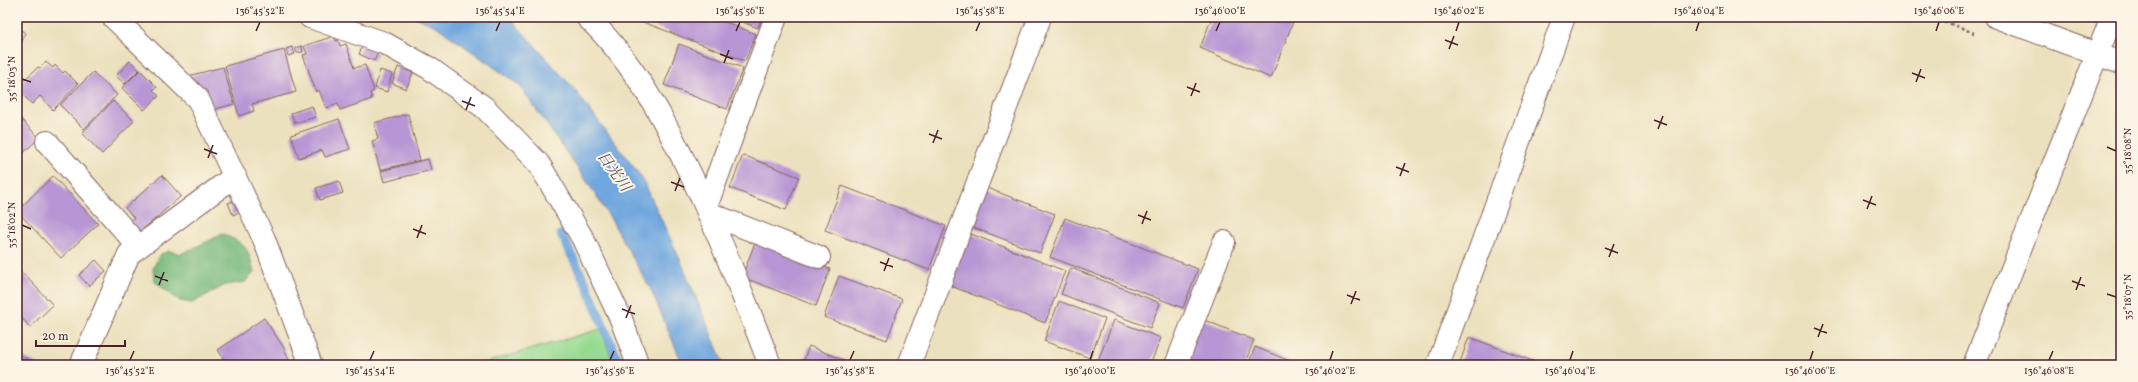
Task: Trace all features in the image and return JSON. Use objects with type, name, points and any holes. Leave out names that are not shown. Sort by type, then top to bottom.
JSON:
[{"type":"street","points":[[113,17],[198,99],[264,239],[311,365]]},
{"type":"street","points":[[310,17],[384,43],[429,68],[485,108],[539,164],[583,240],[621,320],[638,365]]},
{"type":"street","points":[[586,17],[604,34],[627,62],[675,140],[748,306],[770,365]]},
{"type":"street","points":[[707,210],[776,17]]},
{"type":"street","points":[[909,365],[1040,17]]},
{"type":"street","points":[[1438,365],[1564,17]]},
{"type":"street","points":[[1996,17],[2121,63]]},
{"type":"street","points":[[1974,365],[2112,17]]},
{"type":"street","points":[[47,142],[139,247]]},
{"type":"street","points":[[81,365],[129,254],[235,176]]},
{"type":"street","points":[[707,210],[819,257]]},
{"type":"street","points":[[1176,365],[1224,242]]},
{"type":"green space","points":[[223,234],[242,244],[248,252],[254,273],[245,282],[225,285],[192,303],[180,301],[154,281],[153,269],[159,255],[169,251],[181,254]]},
{"type":"green space","points":[[601,329],[614,365],[477,365]]},
{"type":"water","name":"日光川","points":[[415,17],[509,17],[573,88],[642,178],[679,257],[724,365],[683,365],[651,290],[609,216],[588,183],[519,85],[436,26]]},
{"type":"building","points":[[636,17],[713,17],[756,34],[745,61],[635,19]]},
{"type":"building","points":[[729,17],[762,17],[758,28]]},
{"type":"building","points":[[1212,17],[1295,17],[1271,78],[1200,48]]},
{"type":"building","points":[[17,28],[26,33],[17,50]]},
{"type":"building","points":[[334,36],[336,41],[338,40],[340,46],[346,44],[354,68],[365,65],[374,91],[370,93],[372,99],[340,110],[338,104],[326,108],[319,90],[316,92],[303,55],[307,54],[304,46]]},
{"type":"building","points":[[679,44],[743,68],[727,109],[664,85]]},
{"type":"building","points":[[363,45],[378,53],[374,61],[359,54]]},
{"type":"building","points":[[302,46],[303,52],[297,53],[295,48]]},
{"type":"building","points":[[292,47],[295,54],[288,56],[286,49]]},
{"type":"building","points":[[284,50],[296,92],[252,104],[254,111],[239,116],[225,66]]},
{"type":"building","points":[[130,61],[139,70],[125,84],[116,76]]},
{"type":"building","points":[[46,62],[53,68],[55,65],[63,73],[65,71],[78,84],[53,110],[40,96],[32,104],[18,90],[23,85],[21,83],[38,67],[40,68]]},
{"type":"building","points":[[223,67],[234,104],[212,110],[188,76]]},
{"type":"building","points":[[398,67],[413,73],[406,89],[392,83]]},
{"type":"building","points":[[140,70],[157,87],[153,90],[159,96],[144,110],[122,88]]},
{"type":"building","points":[[380,70],[392,74],[387,92],[375,88]]},
{"type":"building","points":[[17,71],[23,76],[17,84]]},
{"type":"building","points":[[93,72],[117,95],[84,129],[60,105]]},
{"type":"building","points":[[113,101],[134,121],[102,154],[82,133]]},
{"type":"building","points":[[312,106],[316,117],[295,123],[291,113]]},
{"type":"building","points":[[408,114],[420,160],[380,170],[372,141],[378,139],[374,123]]},
{"type":"building","points":[[17,115],[39,138],[18,158],[17,157]]},
{"type":"building","points":[[339,119],[350,149],[325,157],[322,150],[299,158],[291,135]]},
{"type":"building","points":[[743,155],[799,177],[786,210],[730,188]]},
{"type":"building","points":[[428,159],[431,170],[384,182],[381,171]]},
{"type":"building","points":[[162,175],[181,196],[140,232],[130,221],[134,218],[125,208]]},
{"type":"building","points":[[53,176],[98,224],[61,258],[17,211]]},
{"type":"building","points":[[339,181],[343,193],[320,200],[316,188]]},
{"type":"building","points":[[979,185],[1055,214],[1040,253],[964,224]]},
{"type":"building","points":[[842,186],[946,226],[929,270],[825,230]]},
{"type":"building","points":[[236,200],[241,211],[233,215],[228,203]]},
{"type":"building","points":[[1065,218],[1198,269],[1183,308],[1050,257]]},
{"type":"building","points":[[961,230],[1065,271],[1045,323],[941,282]]},
{"type":"building","points":[[756,240],[830,269],[816,306],[742,277]]},
{"type":"building","points":[[96,260],[106,271],[89,286],[79,275]]},
{"type":"building","points":[[17,267],[53,305],[30,327],[17,313]]},
{"type":"building","points":[[1071,268],[1160,303],[1150,328],[1061,294]]},
{"type":"building","points":[[839,276],[902,299],[887,340],[824,317]]},
{"type":"building","points":[[1059,301],[1105,319],[1090,358],[1044,341]]},
{"type":"building","points":[[264,318],[284,348],[291,365],[228,365],[218,350]]},
{"type":"building","points":[[1199,318],[1254,340],[1244,365],[1195,365],[1183,360]]},
{"type":"building","points":[[1114,320],[1161,338],[1150,365],[1103,365],[1097,363]]},
{"type":"building","points":[[1469,337],[1543,365],[1459,365]]},
{"type":"building","points":[[809,346],[856,365],[802,365]]},
{"type":"building","points":[[1255,347],[1300,365],[1248,365]]},
{"type":"building","points":[[17,354],[40,365],[17,365]]},
{"type":"waterway","points":[[561,234],[586,284],[620,365]]}]
